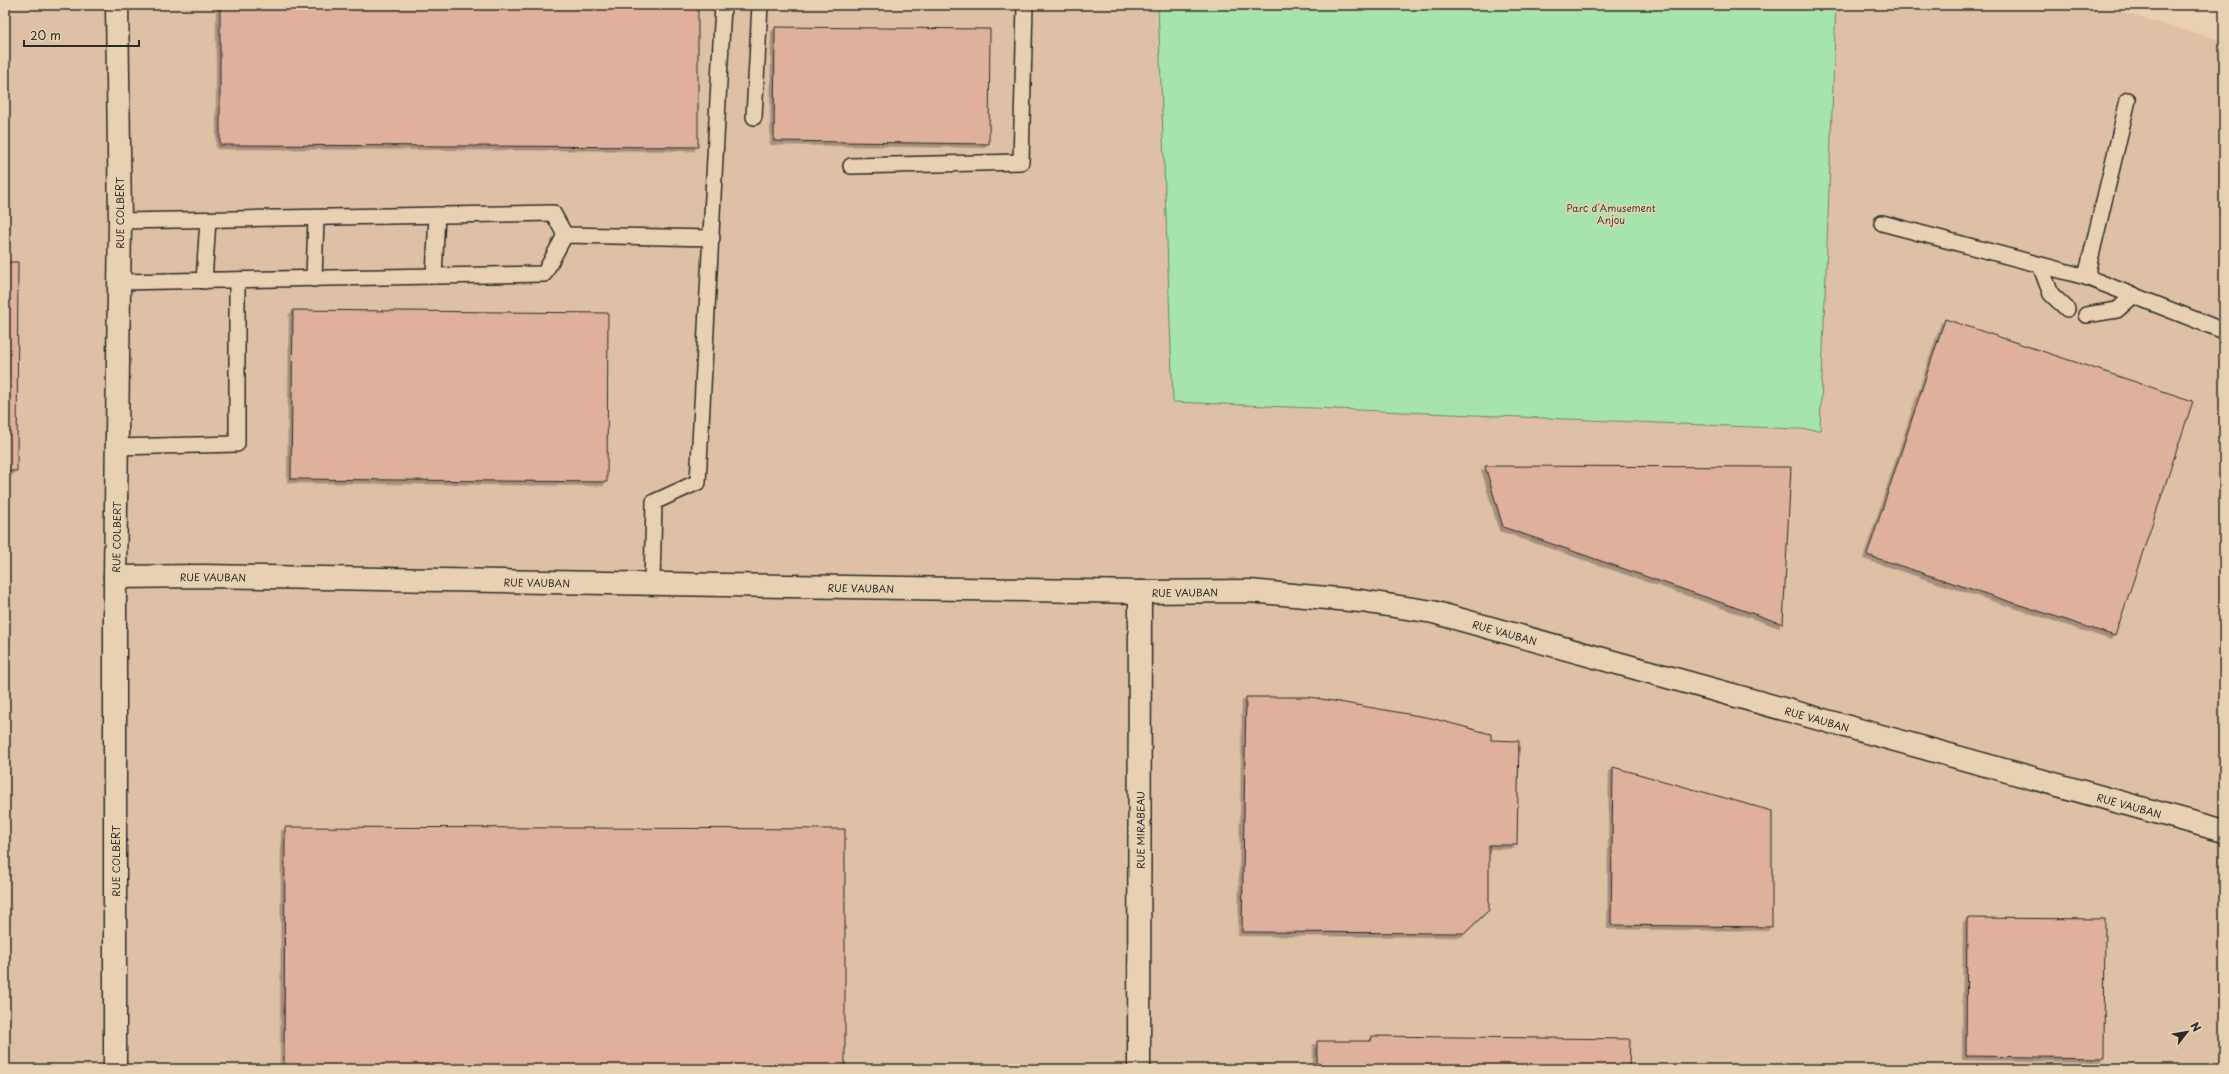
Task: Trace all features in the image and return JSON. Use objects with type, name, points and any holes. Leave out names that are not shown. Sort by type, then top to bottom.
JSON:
[{"type":"street","name":"RUE COLBERT","points":[[115,1069],[115,577],[120,221],[117,5]]},
{"type":"street","name":"RUE VAUBAN","points":[[115,577],[202,576],[1140,592],[1250,591],[1361,601],[1433,612],[2224,831]]},
{"type":"street","name":"RUE MIRABEAU","points":[[1138,1069],[1140,592]]},
{"type":"lane","points":[[652,583],[654,502],[698,482],[712,238],[723,5]]},
{"type":"lane","points":[[754,117],[760,5]]},
{"type":"lane","points":[[851,166],[1021,162],[1025,5]]},
{"type":"lane","points":[[2086,277],[2128,100]]},
{"type":"lane","points":[[120,221],[552,213],[565,235]]},
{"type":"lane","points":[[434,276],[437,215]]},
{"type":"lane","points":[[314,279],[316,218]]},
{"type":"lane","points":[[204,281],[208,220]]},
{"type":"lane","points":[[1882,223],[2086,277],[2224,331]]},
{"type":"lane","points":[[565,235],[712,238]]},
{"type":"lane","points":[[119,282],[544,274],[565,235]]},
{"type":"lane","points":[[2040,265],[2051,294],[2067,308]]},
{"type":"lane","points":[[117,447],[237,444],[237,280]]},
{"type":"lane","points":[[2086,315],[2117,310],[2134,295]]},
{"type":"shaded area","points":[[5,5],[1158,5],[1174,402],[1820,430],[1836,5],[2096,5],[2224,41],[2224,1069],[5,1069]]},
{"type":"green space","name":"Parc d'Amusement Anjou","points":[[1158,5],[1836,5],[1820,430],[1173,402]]},
{"type":"building","points":[[220,5],[698,5],[698,147],[220,145]]},
{"type":"building","points":[[775,27],[990,29],[989,144],[774,141]]},
{"type":"building","points":[[5,262],[18,262],[17,471],[5,471]]},
{"type":"building","points":[[293,310],[608,313],[607,482],[291,479]]},
{"type":"building","points":[[1945,319],[2193,401],[2115,636],[1867,555]]},
{"type":"building","points":[[1485,466],[1791,467],[1783,624],[1503,527]]},
{"type":"building","points":[[1246,697],[1310,697],[1431,718],[1491,734],[1491,740],[1519,741],[1517,845],[1489,845],[1489,910],[1465,933],[1242,932]]},
{"type":"building","points":[[1613,767],[1772,811],[1772,927],[1611,925]]},
{"type":"building","points":[[285,827],[845,829],[845,1069],[284,1069]]},
{"type":"building","points":[[1967,918],[2105,919],[2104,1058],[1966,1056]]},
{"type":"building","points":[[1372,1036],[1630,1039],[1629,1069],[1317,1069],[1317,1041],[1371,1041]]}]
